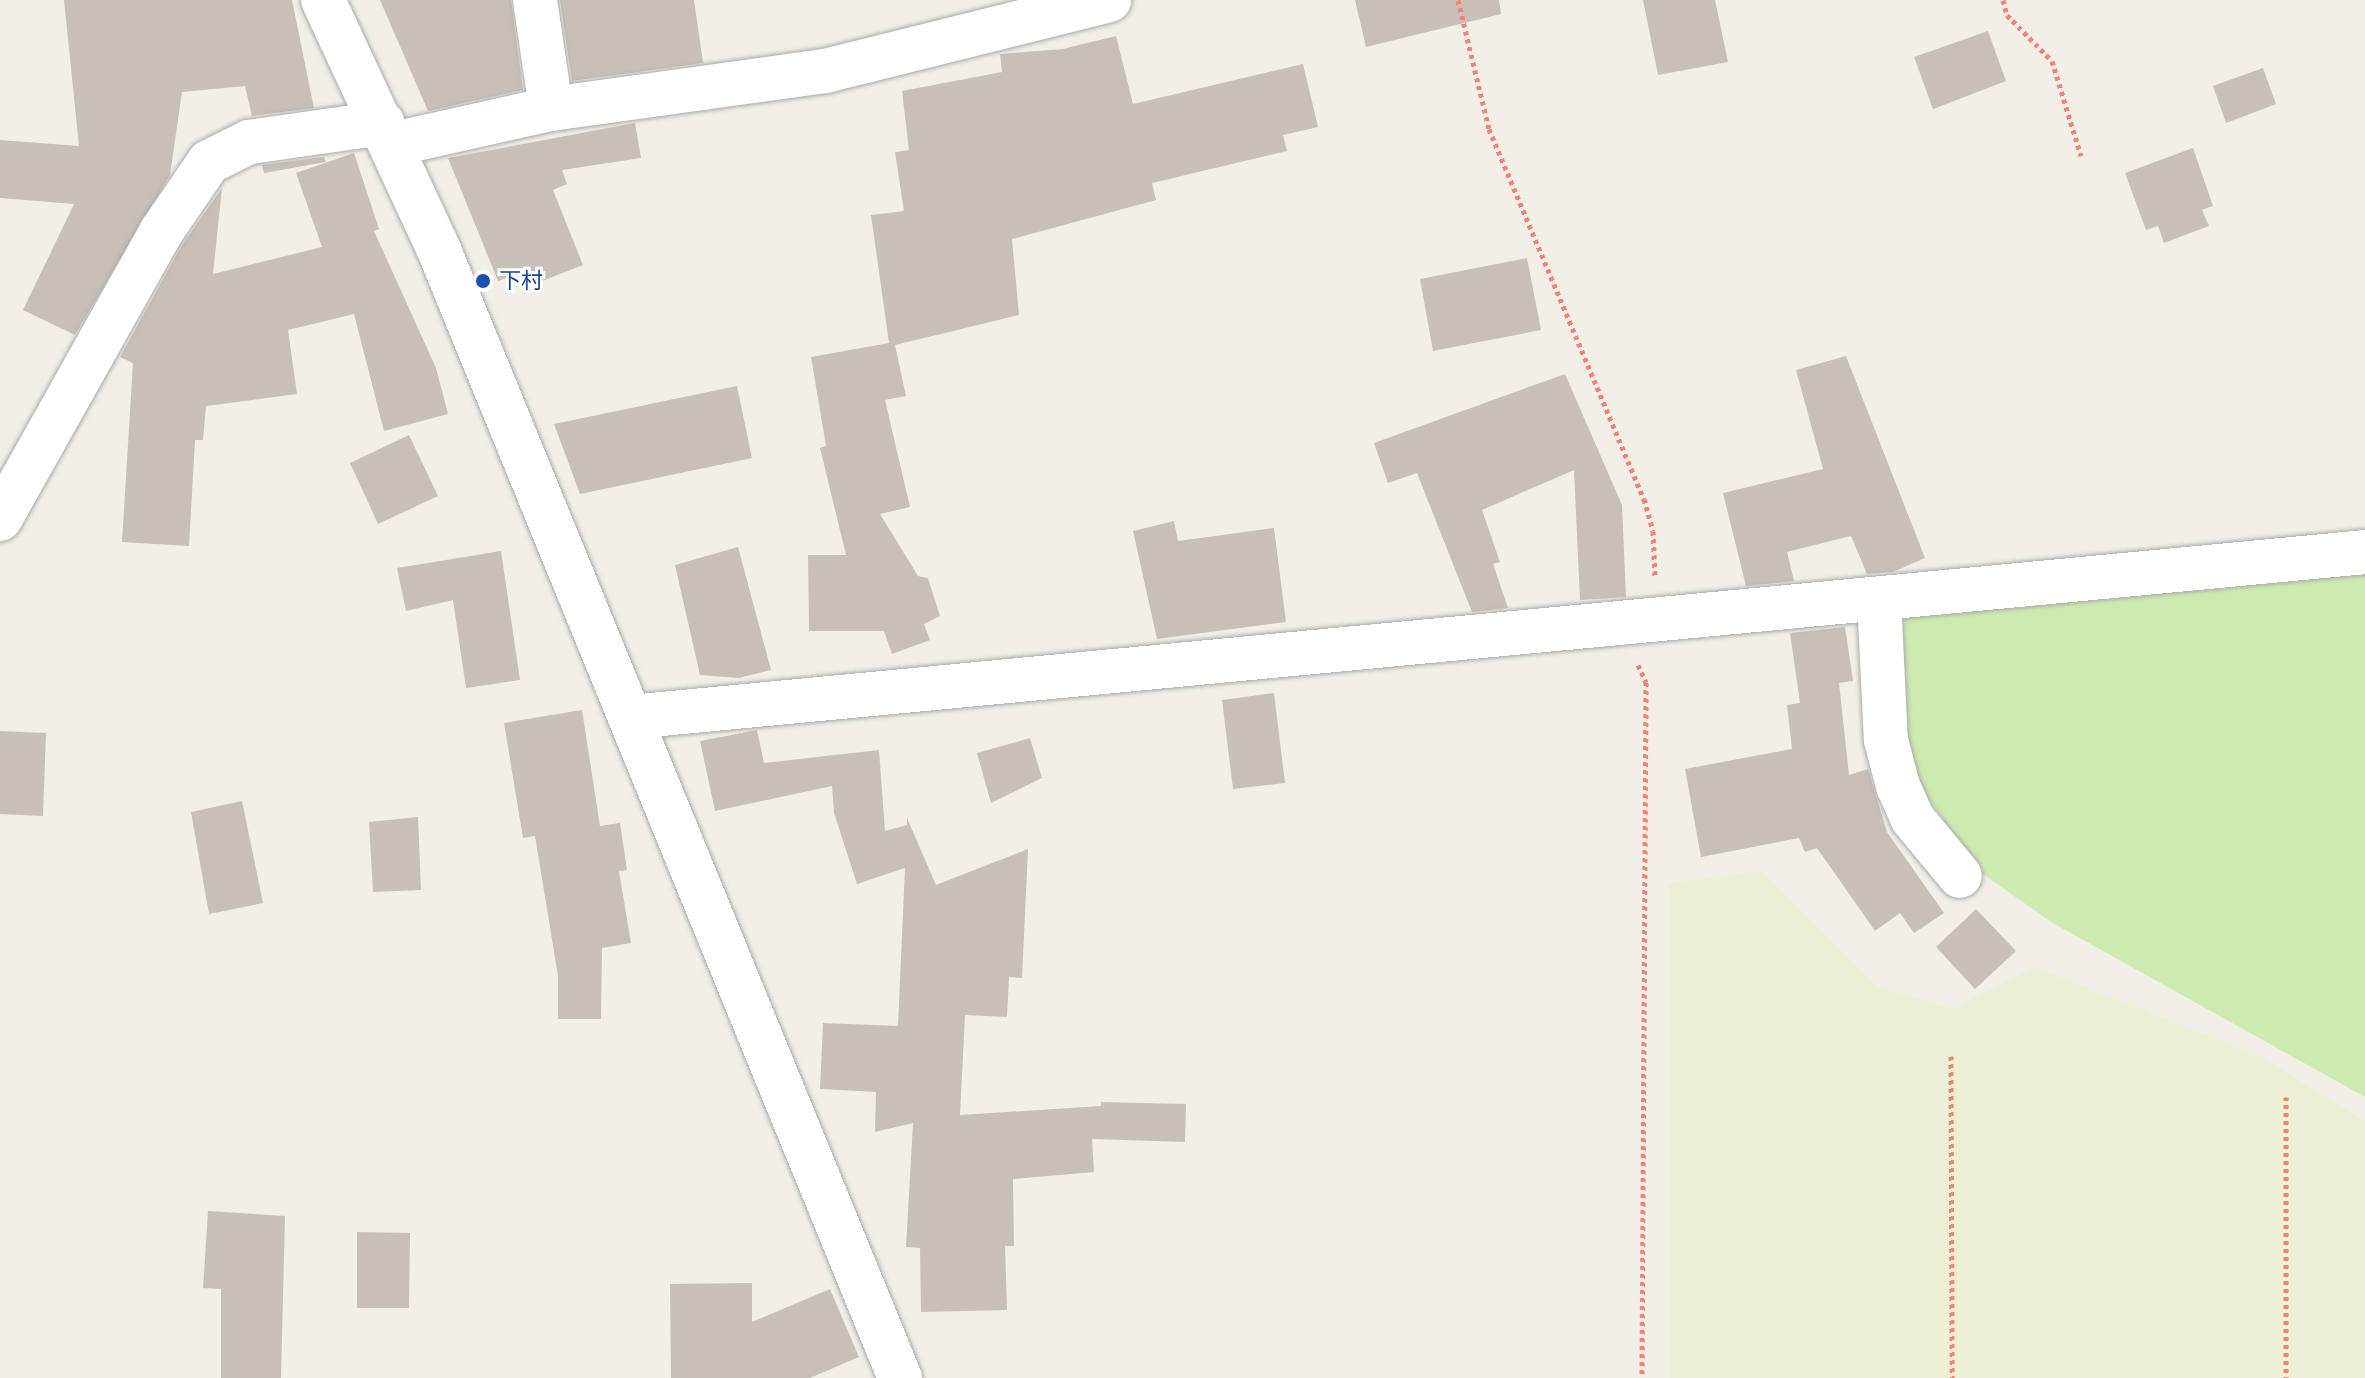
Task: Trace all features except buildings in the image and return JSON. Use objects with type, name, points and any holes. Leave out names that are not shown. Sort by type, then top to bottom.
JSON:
[{"type":"street","points":[[323,0],[389,133],[900,1378]]},
{"type":"street","points":[[535,0],[551,109]]},
{"type":"street","points":[[0,519],[161,232],[209,162],[249,142],[389,133],[825,71],[1109,0]]},
{"type":"street","points":[[630,717],[2365,552]]},
{"type":"street","points":[[1879,599],[1886,740],[1898,786],[1912,818],[1960,876]]},
{"type":"path","points":[[1458,0],[1489,129],[1644,499],[1653,531],[1638,623],[1646,682],[1642,1378]]},
{"type":"path","points":[[2003,0],[2007,15],[2052,61],[2081,156]]},
{"type":"path","points":[[1951,1056],[1952,1378]]},
{"type":"path","points":[[2286,1097],[2286,1378]]},
{"type":"green space","points":[[2365,567],[2365,1097],[2051,922],[1983,874],[1924,793],[1901,740],[1901,610]]},
{"type":"green space","points":[[1761,871],[1876,986],[1952,1009],[2035,967],[2260,1056],[2365,1121],[2365,1378],[1669,1378],[1669,883]]},
{"type":"place","name":"下村","points":[[483,281]]}]
